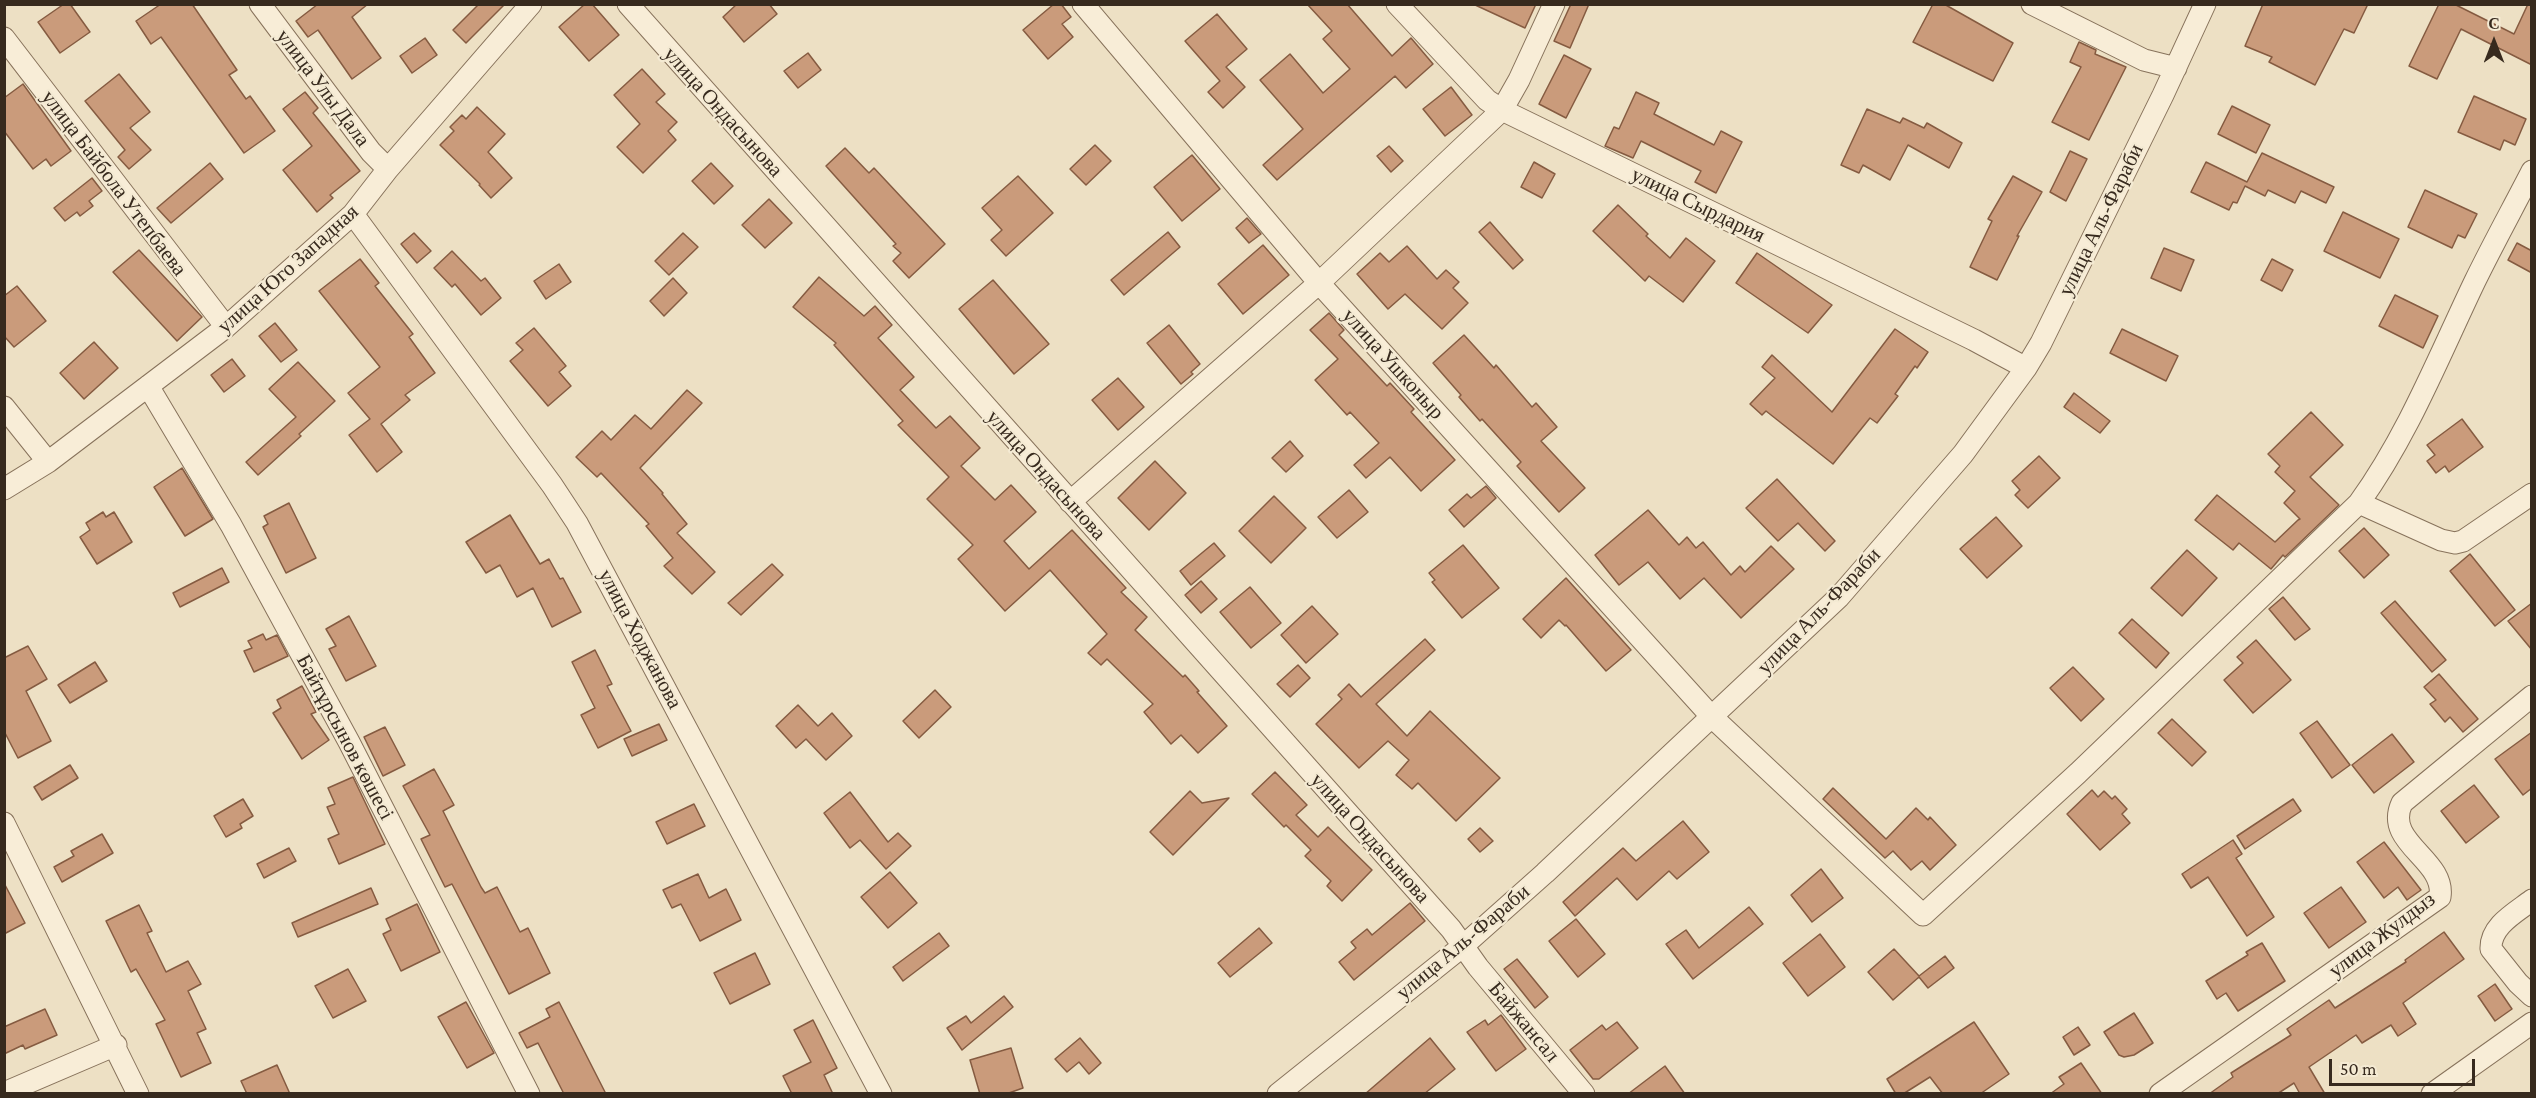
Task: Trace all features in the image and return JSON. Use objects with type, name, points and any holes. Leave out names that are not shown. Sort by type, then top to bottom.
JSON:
[{"type":"street","name":"улица Улы Дала","points":[[260,4],[371,152],[388,169]]},
{"type":"street","name":"улица Юго Западная","points":[[4,489],[48,462],[226,327],[353,214],[388,169],[531,4]]},
{"type":"street","name":"улица Ондасынова","points":[[628,4],[1451,929],[1463,946]]},
{"type":"street","name":"улица Ушконыр","points":[[1083,4],[1319,283],[1711,716],[1923,915],[2078,773],[2359,503]]},
{"type":"street","name":"улица Сырдария","points":[[1397,4],[1487,100],[1502,110],[1974,340],[2026,368]]},
{"type":"street","points":[[1070,502],[1319,283],[1502,110],[1519,80],[1554,4]]},
{"type":"street","points":[[2032,4],[2144,60],[2176,68]]},
{"type":"street","name":"улица Аль-Фараби","points":[[1278,1094],[1463,946],[1545,873],[1839,597],[1963,454],[2026,368],[2176,68],[2205,4]]},
{"type":"street","name":"улица Байбола Утепбаева","points":[[4,38],[226,327]]},
{"type":"street","points":[[2532,171],[2476,279],[2420,399],[2378,476],[2359,503],[2441,540],[2455,543],[2463,541],[2532,494]]},
{"type":"street","name":"улица Ходжанова","points":[[353,214],[552,485],[577,523],[881,1094]]},
{"type":"street","name":"Байтұрсынов көшесі","points":[[148,386],[231,525],[344,732],[529,1094]]},
{"type":"street","points":[[4,407],[48,462]]},
{"type":"street","name":"улица Жулдыз","points":[[2160,1094],[2440,897],[2439,880],[2401,832],[2396,818],[2398,811],[2402,803],[2532,696]]},
{"type":"street","points":[[4,823],[116,1045],[138,1094]]},
{"type":"street","points":[[2532,900],[2499,926],[2491,943],[2491,949],[2518,983],[2532,996]]},
{"type":"street","name":"Байжансал","points":[[1463,946],[1574,1090]]},
{"type":"street","points":[[2432,1094],[2532,1023]]},
{"type":"street","points":[[4,1093],[116,1045]]},
{"type":"building","points":[[64,4],[70,4],[90,32],[60,53],[38,22]]},
{"type":"building","points":[[161,4],[192,4],[237,70],[229,75],[246,99],[250,96],[275,131],[244,153],[161,37],[151,44],[136,21]]},
{"type":"building","points":[[318,4],[368,4],[352,17],[381,58],[352,79],[318,30],[308,37],[296,21]]},
{"type":"building","points":[[479,4],[505,4],[466,43],[453,30]]},
{"type":"building","points":[[585,4],[592,4],[619,35],[589,61],[559,27]]},
{"type":"building","points":[[737,4],[769,4],[777,14],[744,42],[723,17]]},
{"type":"building","points":[[1054,4],[1061,4],[1071,17],[1062,24],[1073,37],[1048,59],[1023,30]]},
{"type":"building","points":[[1307,4],[1347,4],[1392,56],[1411,38],[1433,64],[1406,88],[1395,76],[1277,180],[1263,165],[1303,129],[1260,80],[1290,54],[1323,93],[1350,69],[1323,39],[1332,31]]},
{"type":"building","points":[[1473,4],[1536,4],[1525,28]]},
{"type":"building","points":[[1571,4],[1589,4],[1570,48],[1554,41]]},
{"type":"building","points":[[1933,4],[1944,4],[2013,43],[1993,81],[1913,42]]},
{"type":"building","points":[[2263,4],[2368,4],[2354,33],[2344,29],[2315,85],[2269,62],[2272,57],[2245,46]]},
{"type":"building","points":[[2439,4],[2454,4],[2514,34],[2528,4],[2532,4],[2532,65],[2461,29],[2437,79],[2409,66]]},
{"type":"building","points":[[1217,14],[1247,49],[1226,67],[1245,87],[1223,108],[1208,92],[1220,81],[1185,41]]},
{"type":"building","points":[[425,38],[437,55],[412,73],[400,56]]},
{"type":"building","points":[[2079,42],[2096,50],[2095,54],[2126,67],[2089,140],[2052,122],[2081,67],[2070,62]]},
{"type":"building","points":[[808,53],[821,70],[798,88],[784,71]]},
{"type":"building","points":[[1564,55],[1591,69],[1566,118],[1539,104]]},
{"type":"building","points":[[642,69],[665,94],[656,102],[677,122],[668,131],[676,140],[643,173],[617,147],[640,124],[614,95]]},
{"type":"building","points":[[119,74],[150,112],[130,128],[151,150],[129,169],[118,157],[125,150],[85,101]]},
{"type":"building","points":[[23,84],[71,151],[51,166],[46,159],[33,169],[4,131],[4,98]]},
{"type":"building","points":[[1451,87],[1472,115],[1445,136],[1423,109]]},
{"type":"building","points":[[305,92],[318,108],[313,113],[360,171],[330,195],[333,198],[317,212],[283,170],[312,146],[283,109]]},
{"type":"building","points":[[1636,92],[1659,103],[1654,114],[1714,145],[1721,131],[1742,142],[1716,193],[1695,182],[1701,171],[1641,141],[1633,158],[1605,146],[1614,127],[1619,129]]},
{"type":"building","points":[[2474,96],[2526,119],[2515,145],[2504,140],[2500,150],[2458,132]]},
{"type":"building","points":[[2232,106],[2270,125],[2256,153],[2218,134]]},
{"type":"building","points":[[477,107],[505,134],[488,152],[512,178],[491,198],[440,145],[454,131],[450,127],[462,115],[466,119]]},
{"type":"building","points":[[1867,109],[1900,123],[1903,118],[1924,128],[1927,123],[1962,143],[1949,168],[1908,145],[1890,180],[1863,165],[1859,173],[1841,165]]},
{"type":"building","points":[[1095,145],[1111,161],[1086,185],[1070,169]]},
{"type":"building","points":[[1389,146],[1403,161],[1391,172],[1377,156]]},
{"type":"building","points":[[845,148],[869,173],[874,168],[945,244],[909,278],[893,261],[901,253],[893,246],[896,244],[826,166]]},
{"type":"building","points":[[2070,151],[2087,159],[2066,201],[2050,192]]},
{"type":"building","points":[[2262,153],[2334,187],[2326,203],[2301,191],[2295,203],[2268,190],[2265,196],[2245,186],[2237,203],[2233,202],[2229,210],[2191,192],[2206,162],[2247,182]]},
{"type":"building","points":[[1192,155],[1220,189],[1182,221],[1154,187]]},
{"type":"building","points":[[1534,162],[1555,174],[1542,198],[1521,187]]},
{"type":"building","points":[[210,163],[223,179],[171,223],[157,208]]},
{"type":"building","points":[[711,163],[733,186],[714,204],[692,181]]},
{"type":"building","points":[[1018,176],[1053,213],[1006,256],[991,240],[1002,230],[982,208]]},
{"type":"building","points":[[2013,176],[2042,192],[2017,236],[2019,236],[1997,280],[1970,267],[1992,221],[1988,219]]},
{"type":"building","points":[[92,178],[102,191],[89,201],[93,206],[80,216],[77,212],[65,221],[54,208]]},
{"type":"building","points":[[2425,190],[2477,214],[2465,238],[2458,235],[2452,248],[2408,227]]},
{"type":"building","points":[[769,199],[792,223],[765,248],[742,225]]},
{"type":"building","points":[[1618,205],[1670,258],[1686,238],[1715,261],[1683,302],[1649,276],[1645,281],[1593,231]]},
{"type":"building","points":[[2343,212],[2399,239],[2380,278],[2324,251]]},
{"type":"building","points":[[1247,218],[1261,234],[1249,243],[1236,228]]},
{"type":"building","points":[[1490,222],[1523,260],[1513,269],[1479,232]]},
{"type":"building","points":[[1168,232],[1180,247],[1124,295],[1111,280]]},
{"type":"building","points":[[414,233],[431,251],[417,263],[401,244]]},
{"type":"building","points":[[683,233],[698,247],[669,275],[655,261]]},
{"type":"building","points":[[2517,243],[2532,251],[2532,273],[2508,260]]},
{"type":"building","points":[[1263,245],[1289,275],[1243,314],[1218,284]]},
{"type":"building","points":[[1407,246],[1437,279],[1446,270],[1459,282],[1453,288],[1468,303],[1442,329],[1405,294],[1388,309],[1357,274],[1380,253],[1389,262]]},
{"type":"building","points":[[2164,248],[2194,260],[2181,291],[2151,278]]},
{"type":"building","points":[[139,250],[202,317],[177,341],[113,272]]},
{"type":"building","points":[[452,251],[481,281],[485,278],[501,298],[481,315],[455,284],[452,287],[434,268]]},
{"type":"building","points":[[1757,253],[1832,305],[1808,333],[1736,283]]},
{"type":"building","points":[[360,259],[379,283],[375,286],[413,334],[409,337],[435,373],[405,395],[410,400],[381,424],[402,452],[377,472],[349,435],[370,419],[348,393],[380,367],[319,291]]},
{"type":"building","points":[[2272,259],[2293,270],[2282,291],[2261,280]]},
{"type":"building","points":[[559,264],[571,282],[546,299],[534,281]]},
{"type":"building","points":[[819,277],[864,316],[875,306],[892,325],[878,338],[914,377],[900,390],[936,428],[950,416],[980,448],[961,466],[995,500],[1011,485],[1036,512],[1004,541],[1029,569],[1072,530],[1126,588],[1121,592],[1147,617],[1135,630],[1183,677],[1185,675],[1227,726],[1198,753],[1181,735],[1171,744],[1144,712],[1153,704],[1107,659],[1101,665],[1088,653],[1107,634],[1050,570],[1005,611],[958,559],[973,545],[927,499],[949,477],[898,425],[903,421],[834,345],[836,343],[793,307]]},
{"type":"building","points":[[673,278],[687,293],[664,316],[650,301]]},
{"type":"building","points":[[993,280],[1049,344],[1014,374],[959,309]]},
{"type":"building","points":[[17,286],[46,321],[14,347],[4,336],[4,296]]},
{"type":"building","points":[[2395,295],[2438,316],[2423,348],[2379,326]]},
{"type":"building","points":[[1329,313],[1344,330],[1339,335],[1387,386],[1390,383],[1414,409],[1411,412],[1455,460],[1421,491],[1390,457],[1366,478],[1354,465],[1379,443],[1350,412],[1347,415],[1315,380],[1338,359],[1310,330]]},
{"type":"building","points":[[275,323],[297,350],[281,362],[259,336]]},
{"type":"building","points":[[1169,325],[1200,364],[1191,372],[1193,374],[1181,384],[1147,343]]},
{"type":"building","points":[[534,328],[566,366],[559,372],[571,386],[548,406],[510,361],[523,350],[516,343]]},
{"type":"building","points":[[1895,329],[1928,352],[1917,368],[1915,366],[1895,394],[1898,396],[1877,423],[1870,418],[1833,464],[1766,411],[1762,415],[1750,404],[1775,378],[1762,367],[1772,355],[1832,412]]},
{"type":"building","points":[[2122,329],[2178,356],[2166,381],[2110,353]]},
{"type":"building","points":[[1464,335],[1494,368],[1496,365],[1532,407],[1536,403],[1557,427],[1541,441],[1585,488],[1559,512],[1517,466],[1521,462],[1482,419],[1480,421],[1433,363]]},
{"type":"building","points":[[94,342],[118,368],[84,399],[60,373]]},
{"type":"building","points":[[232,359],[245,376],[224,392],[211,375]]},
{"type":"building","points":[[298,362],[335,401],[258,475],[246,462],[296,417],[269,389]]},
{"type":"building","points":[[1118,378],[1144,407],[1118,430],[1092,400]]},
{"type":"building","points":[[687,390],[702,403],[640,468],[687,524],[677,533],[715,572],[692,594],[664,566],[673,558],[646,526],[649,524],[601,473],[597,477],[576,457],[602,431],[611,440],[635,415],[651,429]]},
{"type":"building","points":[[2074,393],[2110,421],[2100,433],[2064,407]]},
{"type":"building","points":[[2311,412],[2343,445],[2310,477],[2339,505],[2285,557],[2283,555],[2271,569],[2239,543],[2233,550],[2195,520],[2217,495],[2275,542],[2300,519],[2284,503],[2295,491],[2275,472],[2280,466],[2268,454]]},
{"type":"building","points":[[2462,419],[2483,447],[2449,472],[2445,466],[2436,473],[2427,461],[2435,455],[2427,445]]},
{"type":"building","points":[[1290,441],[1303,456],[1286,472],[1272,458]]},
{"type":"building","points":[[2039,456],[2060,478],[2028,508],[2015,495],[2020,490],[2012,481]]},
{"type":"building","points":[[1155,461],[1186,493],[1149,530],[1118,498]]},
{"type":"building","points":[[182,468],[213,519],[185,536],[154,487]]},
{"type":"building","points":[[1777,479],[1835,541],[1825,551],[1798,523],[1778,541],[1746,508]]},
{"type":"building","points":[[1486,486],[1496,498],[1464,527],[1449,510],[1467,494],[1471,498]]},
{"type":"building","points":[[1349,490],[1368,512],[1337,538],[1318,517]]},
{"type":"building","points":[[1274,496],[1306,528],[1271,563],[1239,531]]},
{"type":"building","points":[[289,503],[316,558],[286,573],[263,527],[268,524],[264,516]]},
{"type":"building","points":[[1648,510],[1679,545],[1687,537],[1696,548],[1703,542],[1731,575],[1740,566],[1745,572],[1771,546],[1794,569],[1741,618],[1704,578],[1680,599],[1648,562],[1619,585],[1595,555]]},
{"type":"building","points":[[103,512],[106,517],[114,512],[132,542],[97,564],[80,537],[90,530],[86,523]]},
{"type":"building","points":[[510,515],[540,564],[549,559],[560,579],[563,578],[581,612],[552,627],[533,588],[517,597],[500,565],[486,573],[466,542]]},
{"type":"building","points":[[1996,517],[2022,546],[1987,578],[1960,549]]},
{"type":"building","points":[[2364,528],[2389,555],[2364,578],[2339,551]]},
{"type":"building","points":[[1214,543],[1225,556],[1191,585],[1180,571]]},
{"type":"building","points":[[1463,545],[1499,588],[1462,618],[1432,582],[1435,580],[1429,573]]},
{"type":"building","points":[[2187,550],[2217,578],[2182,616],[2151,588]]},
{"type":"building","points":[[2470,554],[2515,610],[2495,626],[2450,571]]},
{"type":"building","points":[[772,564],[783,575],[741,615],[728,603]]},
{"type":"building","points":[[222,568],[229,582],[180,607],[173,593]]},
{"type":"building","points":[[1566,578],[1631,650],[1606,671],[1559,620],[1541,638],[1523,619]]},
{"type":"building","points":[[1201,581],[1217,599],[1201,613],[1185,595]]},
{"type":"building","points":[[1250,587],[1281,623],[1251,648],[1220,612]]},
{"type":"building","points":[[2283,597],[2310,629],[2295,640],[2269,609]]},
{"type":"building","points":[[2395,601],[2446,660],[2432,672],[2381,613]]},
{"type":"building","points":[[2532,603],[2532,650],[2508,621]]},
{"type":"building","points":[[1312,606],[1338,634],[1306,663],[1281,635]]},
{"type":"building","points":[[349,616],[376,666],[346,681],[329,649],[336,646],[326,629]]},
{"type":"building","points":[[2132,619],[2169,653],[2156,668],[2119,633]]},
{"type":"building","points":[[263,634],[266,640],[277,635],[288,656],[254,672],[244,651],[252,648],[248,641]]},
{"type":"building","points":[[1425,639],[1435,650],[1376,704],[1407,736],[1430,711],[1500,778],[1456,821],[1418,783],[1412,789],[1396,775],[1409,760],[1388,741],[1359,768],[1316,724],[1342,699],[1338,695],[1349,684],[1361,697]]},
{"type":"building","points":[[2256,640],[2291,680],[2253,713],[2224,680],[2243,663],[2237,657]]},
{"type":"building","points":[[28,646],[47,679],[26,691],[51,741],[18,758],[4,731],[4,658]]},
{"type":"building","points":[[595,650],[612,684],[607,686],[631,731],[598,748],[581,715],[595,708],[572,662]]},
{"type":"building","points":[[95,662],[107,681],[70,703],[58,685]]},
{"type":"building","points":[[1298,665],[1310,678],[1290,697],[1277,684]]},
{"type":"building","points":[[2073,667],[2104,699],[2081,721],[2050,688]]},
{"type":"building","points":[[2439,674],[2478,719],[2463,732],[2450,717],[2445,722],[2430,704],[2436,700],[2424,687]]},
{"type":"building","points":[[302,686],[316,712],[311,714],[329,740],[302,759],[273,713],[281,708],[277,700]]},
{"type":"building","points":[[935,690],[951,707],[919,738],[903,721]]},
{"type":"building","points":[[798,705],[818,726],[832,713],[852,736],[826,760],[806,739],[796,748],[776,726]]},
{"type":"building","points":[[2172,719],[2206,752],[2192,766],[2158,733]]},
{"type":"building","points":[[2317,721],[2350,765],[2332,778],[2300,733]]},
{"type":"building","points":[[659,724],[667,740],[632,756],[624,739]]},
{"type":"building","points":[[385,727],[405,765],[383,776],[364,737]]},
{"type":"building","points":[[2532,732],[2532,788],[2523,795],[2495,759]]},
{"type":"building","points":[[2392,734],[2414,762],[2374,793],[2352,765]]},
{"type":"building","points":[[70,765],[78,778],[42,800],[34,787]]},
{"type":"building","points":[[434,769],[454,805],[443,811],[481,887],[485,893],[497,887],[520,932],[528,928],[550,973],[509,994],[452,884],[445,887],[421,839],[430,835],[403,786]]},
{"type":"building","points":[[1275,772],[1307,805],[1296,815],[1318,837],[1328,827],[1372,870],[1342,901],[1327,886],[1331,881],[1305,856],[1311,850],[1286,825],[1284,827],[1252,794]]},
{"type":"building","points":[[353,777],[385,844],[339,864],[328,839],[339,834],[327,807],[335,804],[328,788]]},
{"type":"building","points":[[2474,785],[2499,817],[2466,843],[2441,811]]},
{"type":"building","points":[[1833,788],[1886,839],[1916,808],[1928,820],[1930,817],[1956,845],[1930,870],[1922,861],[1911,870],[1893,851],[1885,858],[1823,799]]},
{"type":"building","points":[[2092,790],[2098,797],[2104,791],[2112,799],[2115,796],[2127,809],[2122,814],[2130,823],[2100,850],[2067,814]]},
{"type":"building","points":[[1190,791],[1202,803],[1229,798],[1173,855],[1150,832]]},
{"type":"building","points":[[850,792],[888,842],[898,833],[911,846],[886,869],[860,840],[850,848],[824,813]]},
{"type":"building","points":[[243,799],[253,816],[240,824],[242,828],[226,837],[214,816]]},
{"type":"building","points":[[2293,799],[2301,811],[2245,849],[2237,836]]},
{"type":"building","points":[[694,804],[705,826],[667,844],[656,822]]},
{"type":"building","points":[[1683,821],[1709,852],[1677,879],[1669,871],[1637,900],[1617,878],[1575,916],[1563,902],[1623,848],[1636,861]]},
{"type":"building","points":[[1480,828],[1493,841],[1480,852],[1468,839]]},
{"type":"building","points":[[102,834],[113,853],[62,882],[54,867],[74,856],[71,851]]},
{"type":"building","points":[[2233,840],[2242,854],[2236,858],[2274,917],[2247,936],[2208,877],[2191,888],[2182,874]]},
{"type":"building","points":[[2384,842],[2421,890],[2407,900],[2398,887],[2384,898],[2357,862]]},
{"type":"building","points":[[289,848],[296,861],[264,878],[257,864]]},
{"type":"building","points":[[1821,869],[1843,898],[1812,922],[1791,895]]},
{"type":"building","points":[[890,872],[917,903],[888,928],[861,897]]},
{"type":"building","points":[[698,874],[709,898],[726,889],[741,920],[700,941],[681,904],[672,908],[663,890]]},
{"type":"building","points":[[4,883],[25,923],[4,934]]},
{"type":"building","points":[[2341,887],[2366,922],[2329,948],[2304,913]]},
{"type":"building","points":[[371,888],[378,904],[298,937],[292,923]]},
{"type":"building","points":[[1410,903],[1425,921],[1354,980],[1339,962],[1356,948],[1351,942],[1367,929],[1372,935]]},
{"type":"building","points":[[417,904],[440,952],[401,971],[383,934],[391,930],[386,919]]},
{"type":"building","points":[[139,905],[152,931],[147,933],[166,972],[188,961],[201,984],[188,991],[206,1029],[197,1033],[211,1063],[181,1077],[156,1024],[165,1020],[136,969],[131,972],[106,921]]},
{"type":"building","points":[[1749,907],[1763,924],[1693,979],[1666,944],[1686,930],[1699,948]]},
{"type":"building","points":[[1576,919],[1605,954],[1578,977],[1549,941]]},
{"type":"building","points":[[1259,928],[1272,943],[1230,977],[1218,963]]},
{"type":"building","points":[[2444,932],[2464,959],[2403,1003],[2416,1024],[2398,1036],[2391,1025],[2362,1043],[2356,1035],[2309,1067],[2325,1094],[2300,1094],[2294,1083],[2277,1094],[2209,1094],[2233,1077],[2231,1073],[2291,1035],[2287,1029],[2329,1000],[2335,1008],[2406,962],[2405,960]]},
{"type":"building","points":[[939,933],[949,946],[903,981],[893,967]]},
{"type":"building","points":[[1820,934],[1845,967],[1808,996],[1783,963]]},
{"type":"building","points":[[2262,943],[2285,981],[2238,1011],[2226,993],[2217,999],[2206,981],[2248,955],[2246,952]]},
{"type":"building","points":[[1894,949],[1919,976],[1945,956],[1954,968],[1928,988],[1919,977],[1893,1000],[1868,972]]},
{"type":"building","points":[[755,953],[770,984],[730,1004],[714,973]]},
{"type":"building","points":[[1517,959],[1548,997],[1535,1008],[1504,969]]},
{"type":"building","points":[[348,969],[366,1001],[333,1018],[315,986]]},
{"type":"building","points":[[2495,984],[2512,1009],[2495,1021],[2478,996]]},
{"type":"building","points":[[1004,996],[1013,1007],[962,1050],[947,1028],[966,1016],[971,1023]]},
{"type":"building","points":[[466,1002],[494,1053],[467,1068],[438,1017]]},
{"type":"building","points":[[559,1002],[606,1094],[564,1094],[538,1043],[527,1048],[519,1033],[550,1017],[546,1009]]},
{"type":"building","points":[[45,1009],[57,1035],[25,1049],[23,1045],[4,1054],[4,1027]]},
{"type":"building","points":[[2134,1013],[2153,1043],[2134,1055],[2124,1057],[2119,1055],[2104,1032]]},
{"type":"building","points":[[1501,1015],[1526,1049],[1496,1071],[1467,1032],[1485,1020],[1488,1025]]},
{"type":"building","points":[[813,1020],[837,1068],[824,1075],[833,1094],[792,1094],[783,1076],[811,1062],[794,1030]]},
{"type":"building","points":[[1617,1022],[1638,1048],[1599,1079],[1593,1079],[1570,1050],[1602,1025],[1606,1030]]},
{"type":"building","points":[[1974,1022],[2009,1074],[1980,1094],[1943,1094],[1930,1077],[1903,1094],[1896,1094],[1887,1079]]},
{"type":"building","points":[[2078,1027],[2090,1045],[2074,1055],[2063,1037]]},
{"type":"building","points":[[1080,1038],[1101,1063],[1089,1074],[1079,1062],[1067,1072],[1055,1059]]},
{"type":"building","points":[[1430,1038],[1455,1069],[1424,1094],[1365,1094]]},
{"type":"building","points":[[1011,1048],[1023,1088],[1006,1094],[980,1094],[970,1060]]},
{"type":"building","points":[[2081,1063],[2102,1094],[2050,1094],[2064,1084],[2059,1077]]},
{"type":"building","points":[[277,1065],[290,1094],[247,1094],[241,1081]]},
{"type":"building","points":[[1665,1066],[1685,1094],[1628,1094]]}]
